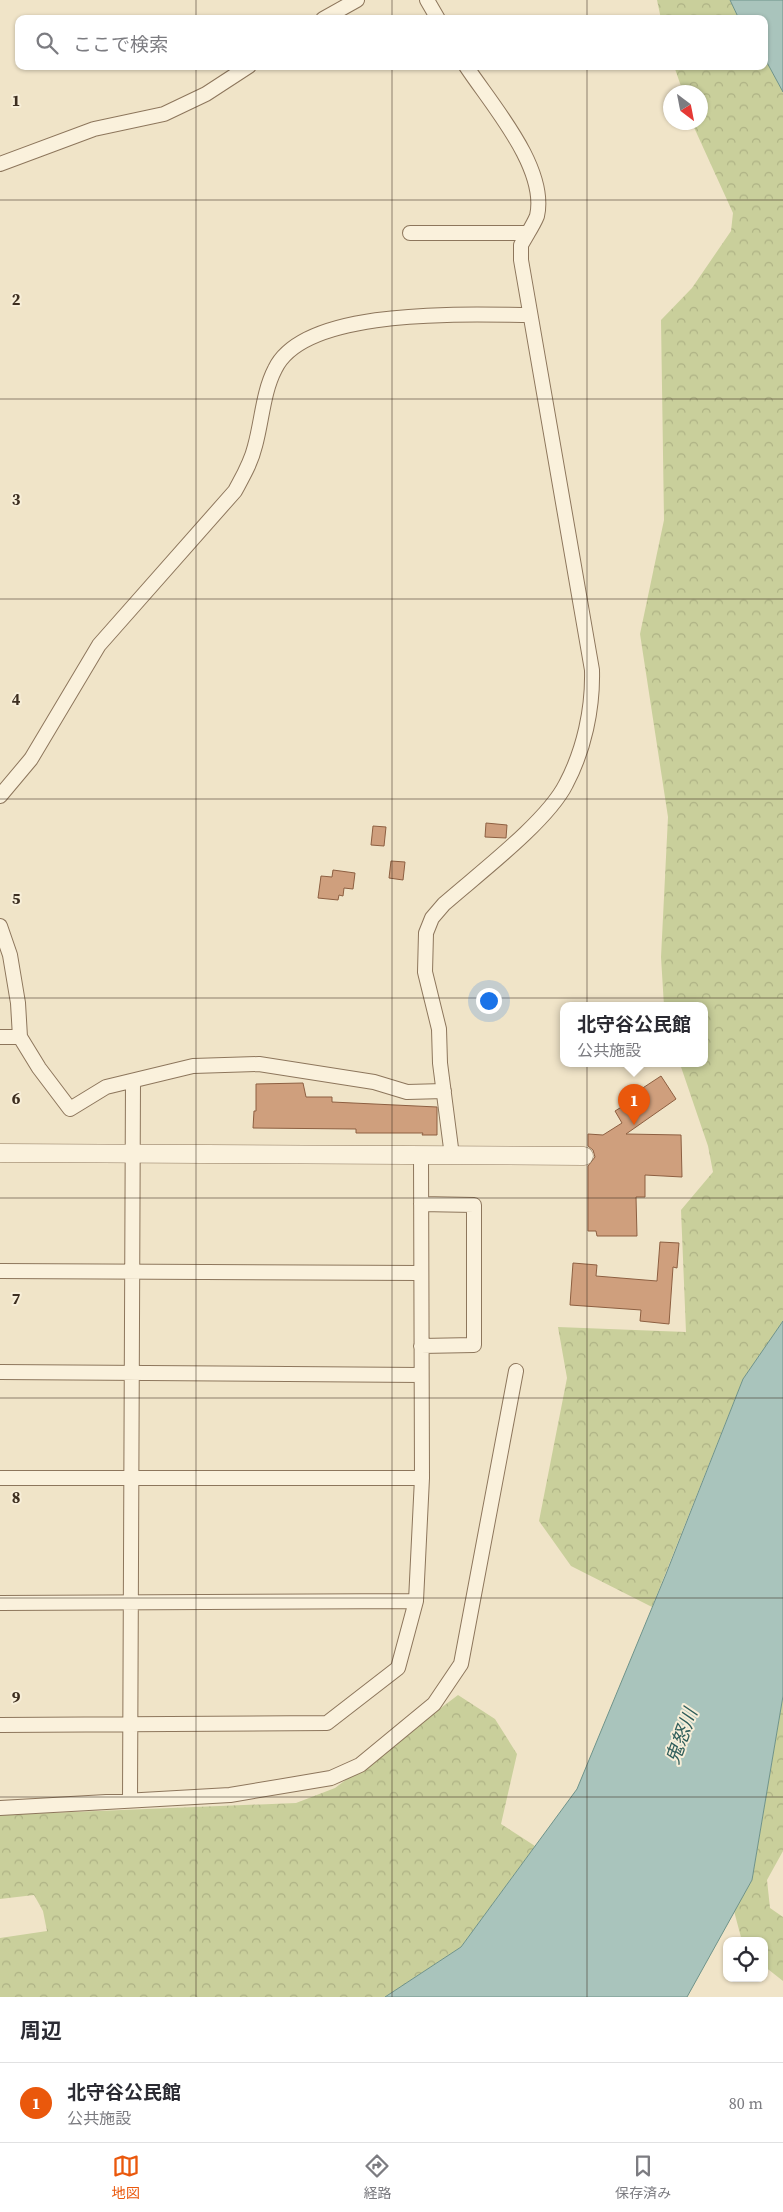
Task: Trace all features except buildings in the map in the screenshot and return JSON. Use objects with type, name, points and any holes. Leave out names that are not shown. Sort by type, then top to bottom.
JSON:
[{"type":"street","points":[[331,15],[357,0]]},
{"type":"street","points":[[427,0],[436,15]]},
{"type":"street","points":[[0,164],[94,129],[164,114],[206,94],[244,70]]},
{"type":"street","points":[[452,1156],[439,1029],[425,972],[426,933],[432,918],[544,813],[566,785],[580,750],[593,695],[592,670],[521,260],[521,246],[536,217],[538,194],[533,173],[524,151],[469,70]]},
{"type":"street","points":[[410,233],[528,233]]},
{"type":"street","points":[[0,796],[31,759],[99,645],[234,491],[250,465],[275,368],[291,348],[326,330],[418,314],[530,315]]},
{"type":"street","points":[[0,926],[10,955],[18,1003],[20,1037],[39,1068],[70,1109],[106,1087],[193,1066],[259,1064],[374,1082],[407,1092],[444,1091]]},
{"type":"street","points":[[0,1036],[20,1037]]},
{"type":"street","points":[[130,1801],[133,1081]]},
{"type":"street","points":[[0,1154],[584,1156]]},
{"type":"street","points":[[0,1725],[327,1723],[398,1668],[416,1601],[422,1478],[421,1156]]},
{"type":"street","points":[[421,1204],[474,1205],[474,1345],[421,1346]]},
{"type":"street","points":[[0,1271],[420,1273]]},
{"type":"street","points":[[0,1808],[230,1795],[331,1778],[360,1765],[434,1704],[460,1664],[516,1371]]},
{"type":"street","points":[[0,1372],[421,1376]]},
{"type":"street","points":[[0,1478],[422,1478]]},
{"type":"street","points":[[0,1602],[416,1601]]},
{"type":"green space","points":[[657,0],[730,0],[737,15],[660,15]]},
{"type":"green space","points":[[768,64],[783,92],[783,1321],[743,1379],[652,1607],[571,1566],[539,1521],[567,1378],[558,1327],[686,1332],[681,1210],[713,1172],[708,1146],[681,1067],[708,1067],[708,1002],[664,1002],[661,957],[668,817],[640,634],[664,520],[661,320],[692,288],[731,231],[733,213],[695,130],[708,130],[708,85],[681,85],[675,70],[768,70]]},
{"type":"green space","points":[[458,1695],[495,1719],[517,1754],[501,1824],[535,1846],[461,1947],[385,1997],[0,1997],[0,1938],[47,1931],[43,1911],[34,1895],[0,1899],[0,1815],[296,1803],[335,1788]]},
{"type":"green space","points":[[783,1696],[783,1851],[767,1880],[770,1908],[783,1917],[783,1981],[768,1969],[768,1937],[741,1937],[734,1911],[752,1880]]},
{"type":"water","points":[[730,0],[783,0],[783,92],[768,64],[768,15],[737,15]]},
{"type":"water","name":"鬼怒川","points":[[783,1321],[783,1696],[752,1880],[687,1997],[385,1997],[461,1947],[577,1789],[666,1574],[743,1379]]},
{"type":"place","name":"北守谷公民館","points":[[634,1125]]}]
